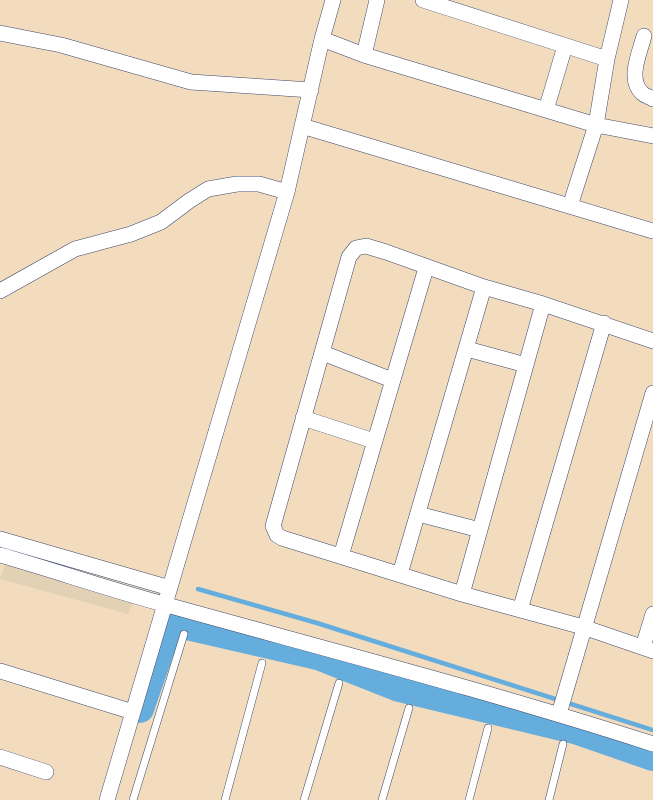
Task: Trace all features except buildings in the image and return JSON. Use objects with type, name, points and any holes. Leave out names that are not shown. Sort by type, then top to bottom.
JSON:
[{"type":"street","points":[[107,800],[287,192],[322,40],[333,0]]},
{"type":"street","points":[[364,54],[377,0]]},
{"type":"street","points":[[423,0],[606,60]]},
{"type":"street","points":[[570,206],[596,125],[606,60],[621,0]]},
{"type":"street","points":[[0,33],[61,45],[191,82],[311,90]]},
{"type":"street","points":[[644,36],[634,73],[636,84],[642,93],[653,99]]},
{"type":"street","points":[[322,40],[596,125],[653,136]]},
{"type":"street","points":[[546,110],[565,46]]},
{"type":"street","points":[[302,126],[653,231]]},
{"type":"street","points":[[0,291],[74,249],[131,234],[161,222],[189,200],[208,189],[237,184],[259,184],[287,192]]},
{"type":"street","points":[[653,341],[543,304],[426,268],[366,246],[356,248],[349,257],[323,352],[273,521],[274,531],[282,538],[462,594],[584,627],[648,649],[653,614]]},
{"type":"street","points":[[341,556],[426,268]]},
{"type":"street","points":[[400,574],[484,287]]},
{"type":"street","points":[[462,594],[543,304]]},
{"type":"street","points":[[520,610],[604,324]]},
{"type":"street","points":[[466,349],[526,365]]},
{"type":"street","points":[[323,352],[392,380]]},
{"type":"street","points":[[561,704],[653,393]]},
{"type":"street","points":[[303,418],[374,441]]},
{"type":"street","points":[[418,514],[480,530]]},
{"type":"street","points":[[0,539],[170,588]]},
{"type":"street","points":[[1,560],[311,643],[561,704],[653,744]]},
{"type":"street","points":[[0,671],[133,712]]},
{"type":"street","points":[[0,757],[46,772]]},
{"type":"lane","points":[[133,800],[184,634]]},
{"type":"lane","points":[[225,800],[262,663]]},
{"type":"lane","points":[[304,800],[339,683]]},
{"type":"lane","points":[[382,800],[409,708]]},
{"type":"lane","points":[[469,800],[488,728]]},
{"type":"lane","points":[[549,800],[563,744]]},
{"type":"shaded area","points":[[6,561],[135,598],[128,614],[0,579]]},
{"type":"waterway","points":[[198,589],[317,623],[653,730]]},
{"type":"waterway","points":[[140,709],[170,622],[318,656],[399,688],[578,731],[653,757]]}]
